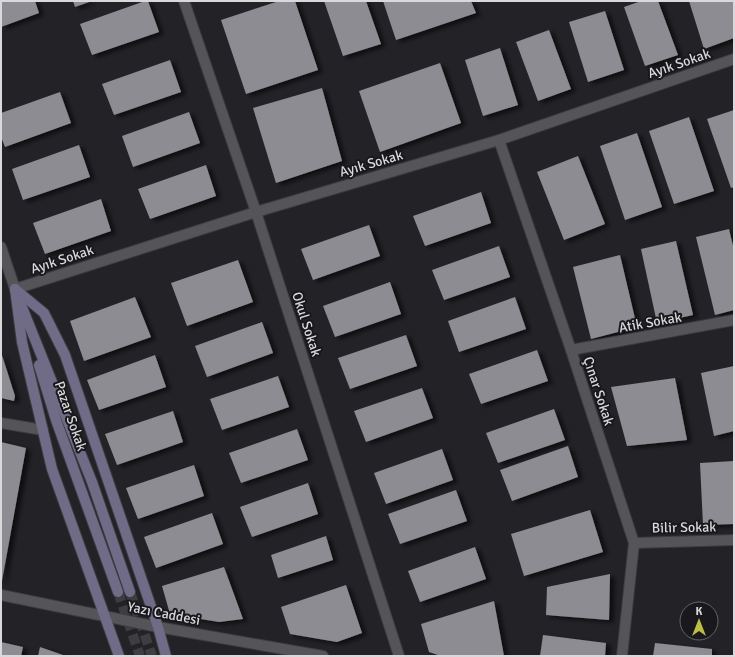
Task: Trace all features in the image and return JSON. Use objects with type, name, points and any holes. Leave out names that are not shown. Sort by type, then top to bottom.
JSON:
[{"type":"main road","points":[[15,289],[22,342],[52,469],[119,656]]},
{"type":"main road","points":[[15,289],[92,482],[130,592]]},
{"type":"main road","points":[[15,289],[44,313],[65,356],[158,627],[166,656]]},
{"type":"main road","name":"Pazar Sokak","points":[[15,289],[56,420],[118,592]]},
{"type":"street","name":"Okul Sokak","points":[[184,1],[256,212],[399,656]]},
{"type":"street","name":"Ayık Sokak","points":[[15,289],[256,212],[499,140],[734,59]]},
{"type":"street","name":"Çınar Sokak","points":[[499,140],[571,350],[634,543],[622,656]]},
{"type":"street","name":"Pazar Sokak","points":[[1,247],[15,289]]},
{"type":"street","name":"Atik Sokak","points":[[571,350],[734,320]]},
{"type":"street","points":[[1,423],[43,430]]},
{"type":"street","name":"Bilir Sokak","points":[[634,543],[734,540]]},
{"type":"street","name":"Yazı Caddesi","points":[[1,595],[158,627],[323,656]]},
{"type":"building","points":[[1,1],[35,1],[39,13],[1,27]]},
{"type":"building","points":[[73,1],[92,1],[75,7]]},
{"type":"building","points":[[148,1],[159,32],[92,55],[80,24]]},
{"type":"building","points":[[279,1],[295,1],[318,70],[246,94],[221,20]]},
{"type":"building","points":[[324,1],[366,1],[381,44],[343,56]]},
{"type":"building","points":[[383,1],[471,1],[476,13],[396,40]]},
{"type":"building","points":[[641,1],[658,1],[678,55],[645,66],[624,7]]},
{"type":"building","points":[[689,1],[734,1],[734,38],[704,49]]},
{"type":"building","points":[[605,11],[624,70],[588,82],[569,22]]},
{"type":"building","points":[[549,30],[571,89],[538,101],[516,42]]},
{"type":"building","points":[[500,48],[518,105],[483,116],[465,60]]},
{"type":"building","points":[[170,60],[181,92],[114,115],[102,84]]},
{"type":"building","points":[[440,63],[461,123],[380,152],[359,91]]},
{"type":"building","points":[[322,88],[342,161],[276,183],[253,108]]},
{"type":"building","points":[[60,92],[71,123],[5,147],[1,137],[1,113]]},
{"type":"building","points":[[734,110],[734,187],[731,188],[707,119]]},
{"type":"building","points":[[189,112],[200,143],[133,167],[122,136]]},
{"type":"building","points":[[689,117],[714,191],[674,204],[649,131]]},
{"type":"building","points":[[637,133],[662,207],[625,220],[600,146]]},
{"type":"building","points":[[79,145],[90,177],[23,200],[12,169]]},
{"type":"building","points":[[578,156],[605,224],[564,240],[537,172]]},
{"type":"building","points":[[206,165],[216,196],[150,219],[138,189]]},
{"type":"building","points":[[481,192],[491,223],[425,246],[413,216]]},
{"type":"building","points":[[101,199],[111,231],[45,254],[33,223]]},
{"type":"building","points":[[369,225],[380,256],[313,280],[301,249]]},
{"type":"building","points":[[729,229],[734,250],[734,310],[715,315],[696,237]]},
{"type":"building","points":[[676,241],[693,315],[657,323],[641,249]]},
{"type":"building","points":[[499,246],[510,277],[444,300],[432,270]]},
{"type":"building","points":[[620,255],[637,327],[591,339],[573,267]]},
{"type":"building","points":[[238,260],[253,302],[187,326],[171,283]]},
{"type":"building","points":[[390,282],[401,314],[335,337],[323,306]]},
{"type":"building","points":[[135,297],[151,337],[84,361],[70,321]]},
{"type":"building","points":[[515,297],[526,329],[459,352],[448,321]]},
{"type":"building","points":[[262,322],[273,353],[207,377],[195,346]]},
{"type":"building","points":[[406,335],[417,366],[350,389],[338,358]]},
{"type":"building","points":[[537,350],[548,381],[481,404],[469,374]]},
{"type":"building","points":[[1,352],[15,396],[14,401],[1,398]]},
{"type":"building","points":[[155,355],[166,387],[99,410],[87,380]]},
{"type":"building","points":[[734,366],[734,431],[714,436],[701,373]]},
{"type":"building","points":[[278,376],[289,407],[222,430],[210,399]]},
{"type":"building","points":[[675,378],[687,440],[627,446],[611,387]]},
{"type":"building","points":[[422,388],[433,418],[366,442],[354,411]]},
{"type":"building","points":[[554,409],[565,440],[498,463],[486,433]]},
{"type":"building","points":[[173,411],[183,442],[117,465],[105,434]]},
{"type":"building","points":[[297,429],[308,460],[241,483],[229,453]]},
{"type":"building","points":[[1,442],[26,448],[2,581],[1,581]]},
{"type":"building","points":[[568,446],[578,477],[512,501],[500,470]]},
{"type":"building","points":[[442,449],[453,480],[386,504],[374,473]]},
{"type":"building","points":[[734,461],[734,524],[703,525],[700,463]]},
{"type":"building","points":[[194,465],[204,496],[138,519],[126,488]]},
{"type":"building","points":[[308,483],[318,514],[252,537],[240,507]]},
{"type":"building","points":[[456,490],[467,521],[400,544],[388,514]]},
{"type":"building","points":[[590,510],[603,552],[524,576],[511,534]]},
{"type":"building","points":[[212,513],[223,544],[156,568],[144,537]]},
{"type":"building","points":[[326,536],[333,560],[278,578],[271,555]]},
{"type":"building","points":[[475,547],[486,579],[420,602],[408,571]]},
{"type":"building","points":[[224,567],[243,619],[219,622],[170,614],[162,586]]},
{"type":"building","points":[[610,574],[609,620],[546,615],[547,587]]},
{"type":"building","points":[[346,585],[362,633],[337,642],[290,634],[281,607]]},
{"type":"building","points":[[494,601],[504,656],[441,656],[429,652],[421,624]]},
{"type":"building","points":[[543,635],[606,643],[605,656],[540,656]]},
{"type":"building","points":[[1,642],[23,647],[21,656],[1,656]]},
{"type":"building","points":[[655,643],[712,649],[712,656],[653,656]]},
{"type":"building","points":[[40,647],[66,656],[38,656]]},
{"type":"tunnel","points":[[118,592],[140,656]]},
{"type":"tunnel","points":[[130,592],[152,656]]}]
